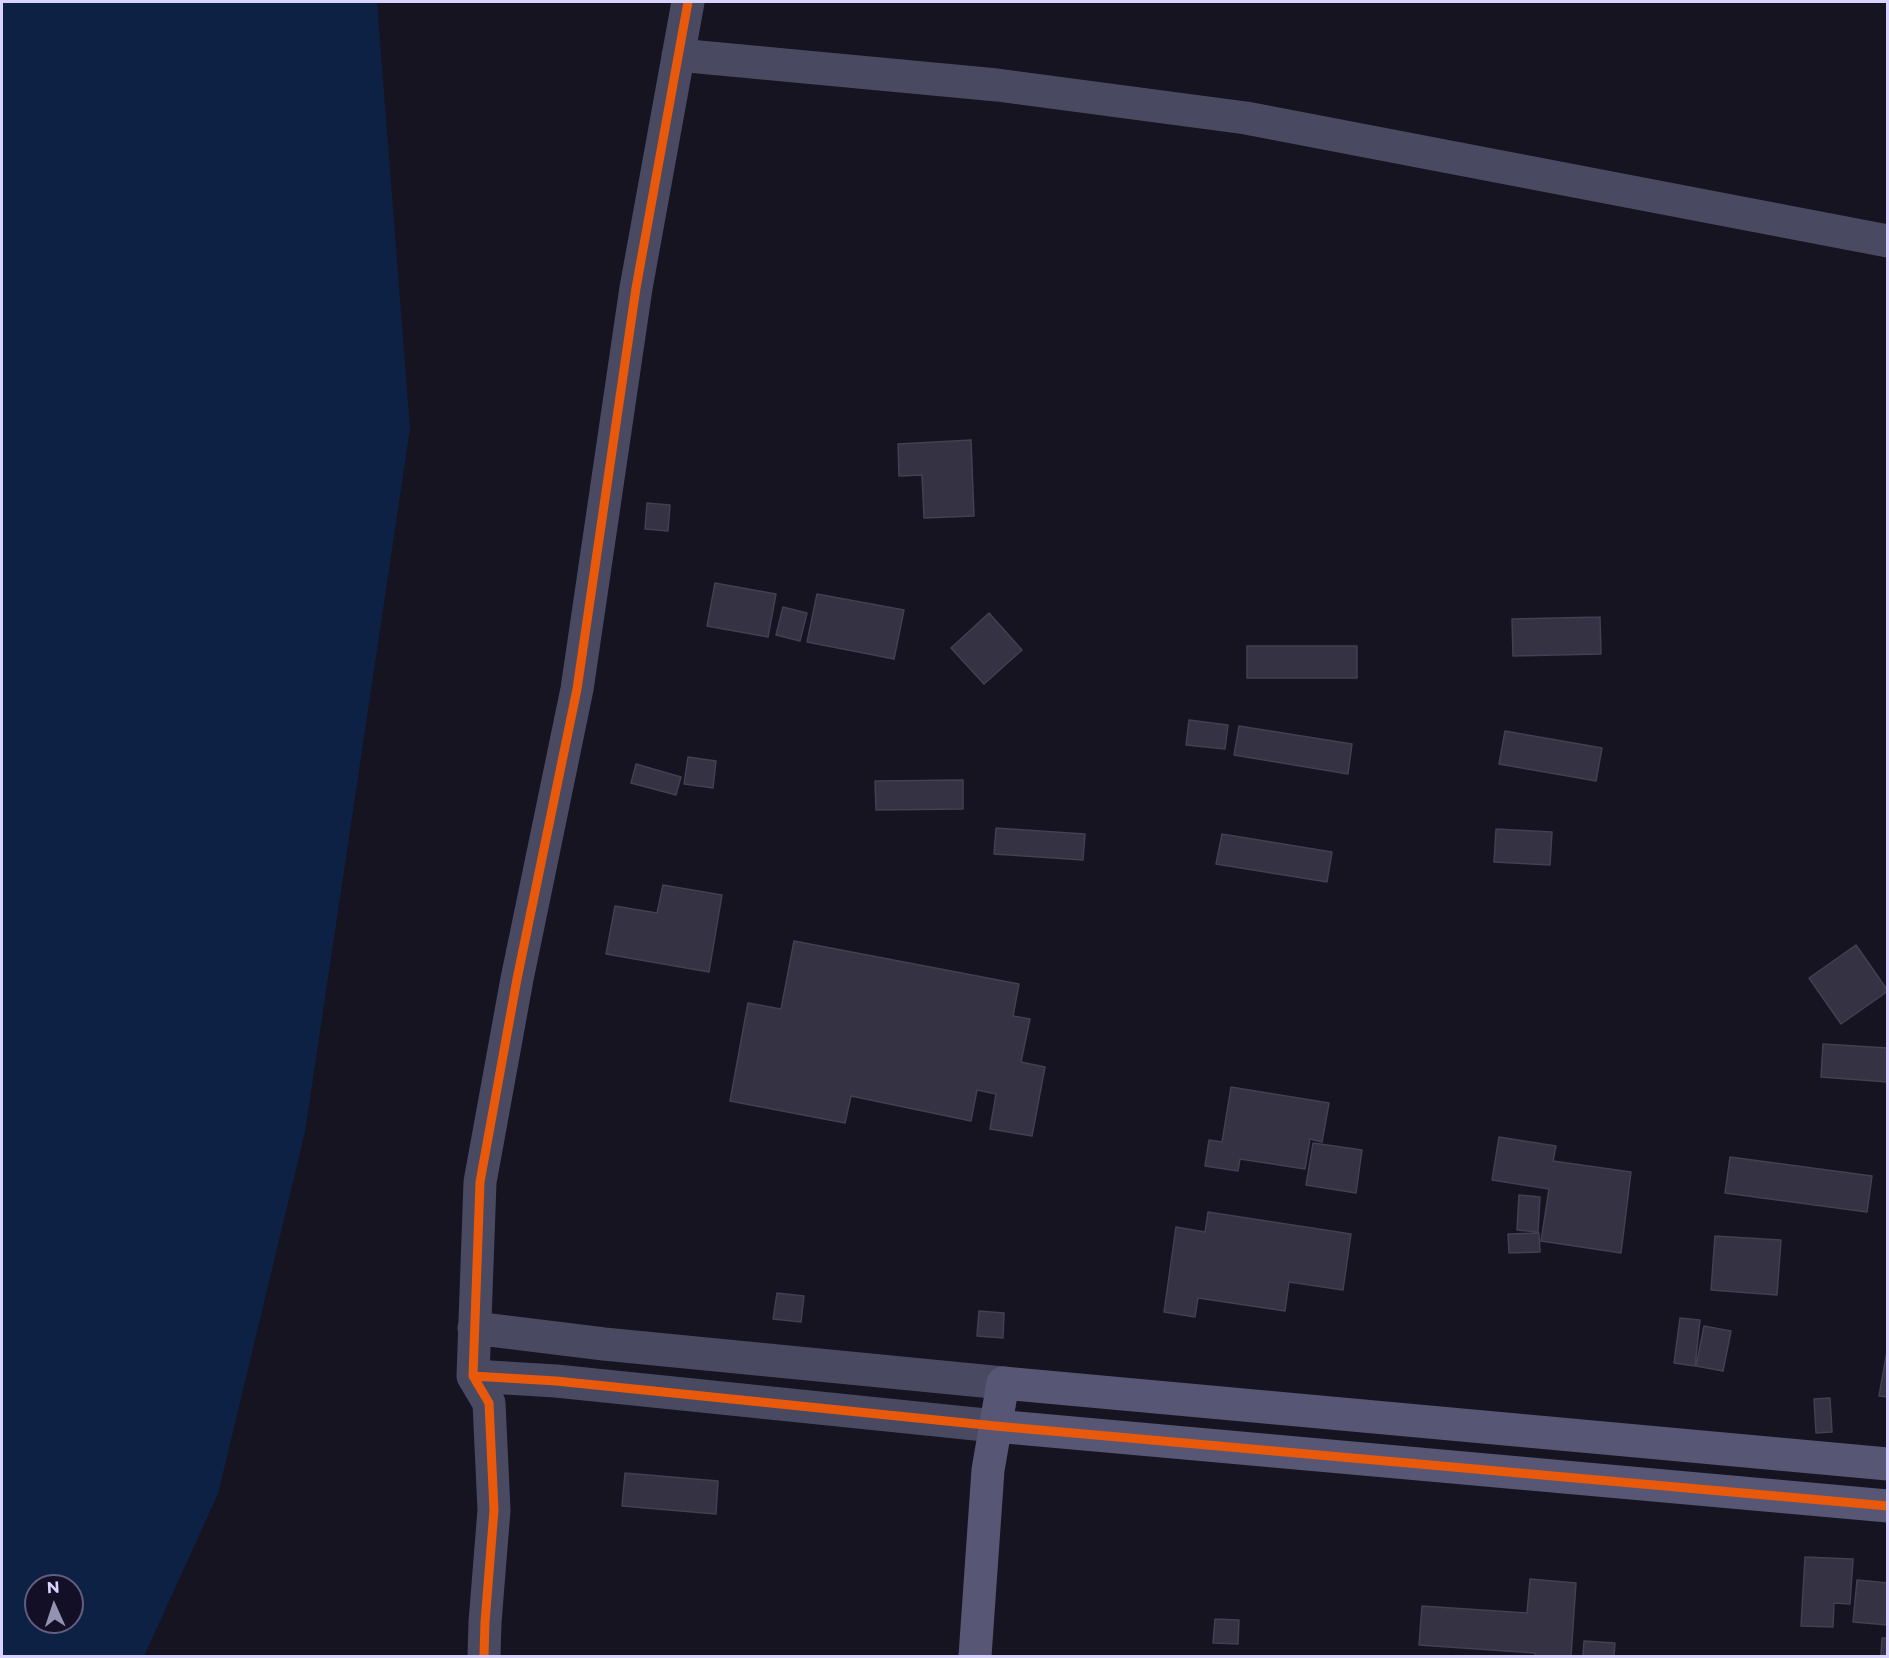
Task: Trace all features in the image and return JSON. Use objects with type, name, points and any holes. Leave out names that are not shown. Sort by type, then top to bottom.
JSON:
[{"type":"street","points":[[484,1656],[494,1510],[489,1403],[473,1376],[480,1182],[517,979],[577,689],[636,288],[688,2]]},
{"type":"street","points":[[678,55],[997,85],[1246,118],[1887,242]]},
{"type":"street","points":[[474,1328],[604,1344],[1003,1383],[1887,1464]]},
{"type":"street","points":[[473,1376],[556,1381],[995,1426],[1887,1506]]},
{"type":"street","points":[[975,1656],[988,1470],[1003,1383]]},
{"type":"water","points":[[2,2],[377,2],[410,429],[305,1132],[218,1494],[144,1656],[2,1656]]},
{"type":"building","points":[[971,440],[974,516],[924,518],[922,475],[899,476],[898,444]]},
{"type":"building","points":[[647,503],[670,505],[668,531],[645,529]]},
{"type":"building","points":[[715,583],[776,594],[768,637],[707,626]]},
{"type":"building","points":[[817,594],[904,610],[894,659],[807,642]]},
{"type":"building","points":[[783,607],[807,613],[800,641],[776,635]]},
{"type":"building","points":[[989,613],[1022,650],[984,684],[951,648]]},
{"type":"building","points":[[1600,617],[1601,654],[1513,656],[1512,619]]},
{"type":"building","points":[[1247,646],[1357,646],[1357,678],[1247,678]]},
{"type":"building","points":[[1189,720],[1228,725],[1225,749],[1186,745]]},
{"type":"building","points":[[1239,726],[1352,744],[1348,774],[1234,755]]},
{"type":"building","points":[[1505,731],[1602,748],[1596,781],[1499,764]]},
{"type":"building","points":[[688,757],[716,761],[713,788],[684,784]]},
{"type":"building","points":[[636,764],[681,777],[676,795],[631,783]]},
{"type":"building","points":[[963,780],[963,809],[876,810],[875,781]]},
{"type":"building","points":[[996,828],[1085,834],[1083,860],[994,854]]},
{"type":"building","points":[[1496,829],[1552,832],[1550,865],[1494,862]]},
{"type":"building","points":[[1222,834],[1332,852],[1327,882],[1216,864]]},
{"type":"building","points":[[663,885],[722,895],[709,972],[606,954],[615,906],[657,913]]},
{"type":"building","points":[[794,941],[1019,984],[1013,1016],[1030,1019],[1021,1062],[1045,1067],[1032,1136],[990,1129],[996,1094],[977,1090],[971,1121],[851,1096],[845,1123],[730,1101],[748,1003],[781,1009]]},
{"type":"building","points":[[1856,945],[1888,991],[1841,1024],[1809,978]]},
{"type":"building","points":[[1823,1044],[1888,1048],[1888,1082],[1821,1077]]},
{"type":"building","points":[[1231,1087],[1329,1103],[1322,1142],[1310,1139],[1305,1169],[1240,1159],[1238,1171],[1205,1166],[1209,1140],[1222,1142]]},
{"type":"building","points":[[1499,1137],[1556,1146],[1553,1161],[1631,1172],[1621,1253],[1541,1241],[1549,1189],[1492,1180]]},
{"type":"building","points":[[1313,1143],[1362,1150],[1356,1193],[1306,1185]]},
{"type":"building","points":[[1730,1157],[1872,1176],[1867,1212],[1725,1193]]},
{"type":"building","points":[[1519,1195],[1540,1197],[1538,1232],[1517,1230]]},
{"type":"building","points":[[1208,1212],[1351,1234],[1343,1290],[1289,1282],[1285,1311],[1198,1298],[1195,1317],[1164,1312],[1176,1227],[1205,1232]]},
{"type":"building","points":[[1539,1233],[1540,1252],[1509,1253],[1508,1234]]},
{"type":"building","points":[[1715,1236],[1781,1240],[1777,1295],[1711,1290]]},
{"type":"building","points":[[777,1293],[804,1296],[801,1322],[773,1319]]},
{"type":"building","points":[[979,1311],[1004,1313],[1003,1338],[977,1336]]},
{"type":"building","points":[[1680,1318],[1700,1320],[1695,1366],[1674,1363]]},
{"type":"building","points":[[1704,1326],[1731,1331],[1723,1371],[1696,1366]]},
{"type":"building","points":[[1888,1346],[1888,1397],[1879,1396]]},
{"type":"building","points":[[1830,1398],[1832,1432],[1816,1433],[1814,1399]]},
{"type":"building","points":[[625,1473],[718,1481],[716,1514],[622,1506]]},
{"type":"building","points":[[1805,1557],[1853,1559],[1850,1604],[1834,1603],[1833,1627],[1801,1626]]},
{"type":"building","points":[[1530,1579],[1576,1583],[1571,1656],[1535,1656],[1535,1653],[1419,1645],[1422,1606],[1527,1613]]},
{"type":"building","points":[[1857,1580],[1888,1583],[1888,1625],[1853,1622]]},
{"type":"building","points":[[1215,1619],[1239,1620],[1238,1644],[1213,1643]]},
{"type":"building","points":[[1882,1638],[1888,1638],[1888,1656],[1881,1656]]},
{"type":"building","points":[[1584,1641],[1615,1643],[1614,1656],[1583,1656]]},
{"type":"cycle path","points":[[484,1656],[494,1510],[489,1403],[473,1376],[480,1182],[517,979],[577,689],[636,288],[688,2]]},
{"type":"cycle path","points":[[473,1376],[556,1381],[995,1426],[1888,1506]]}]
